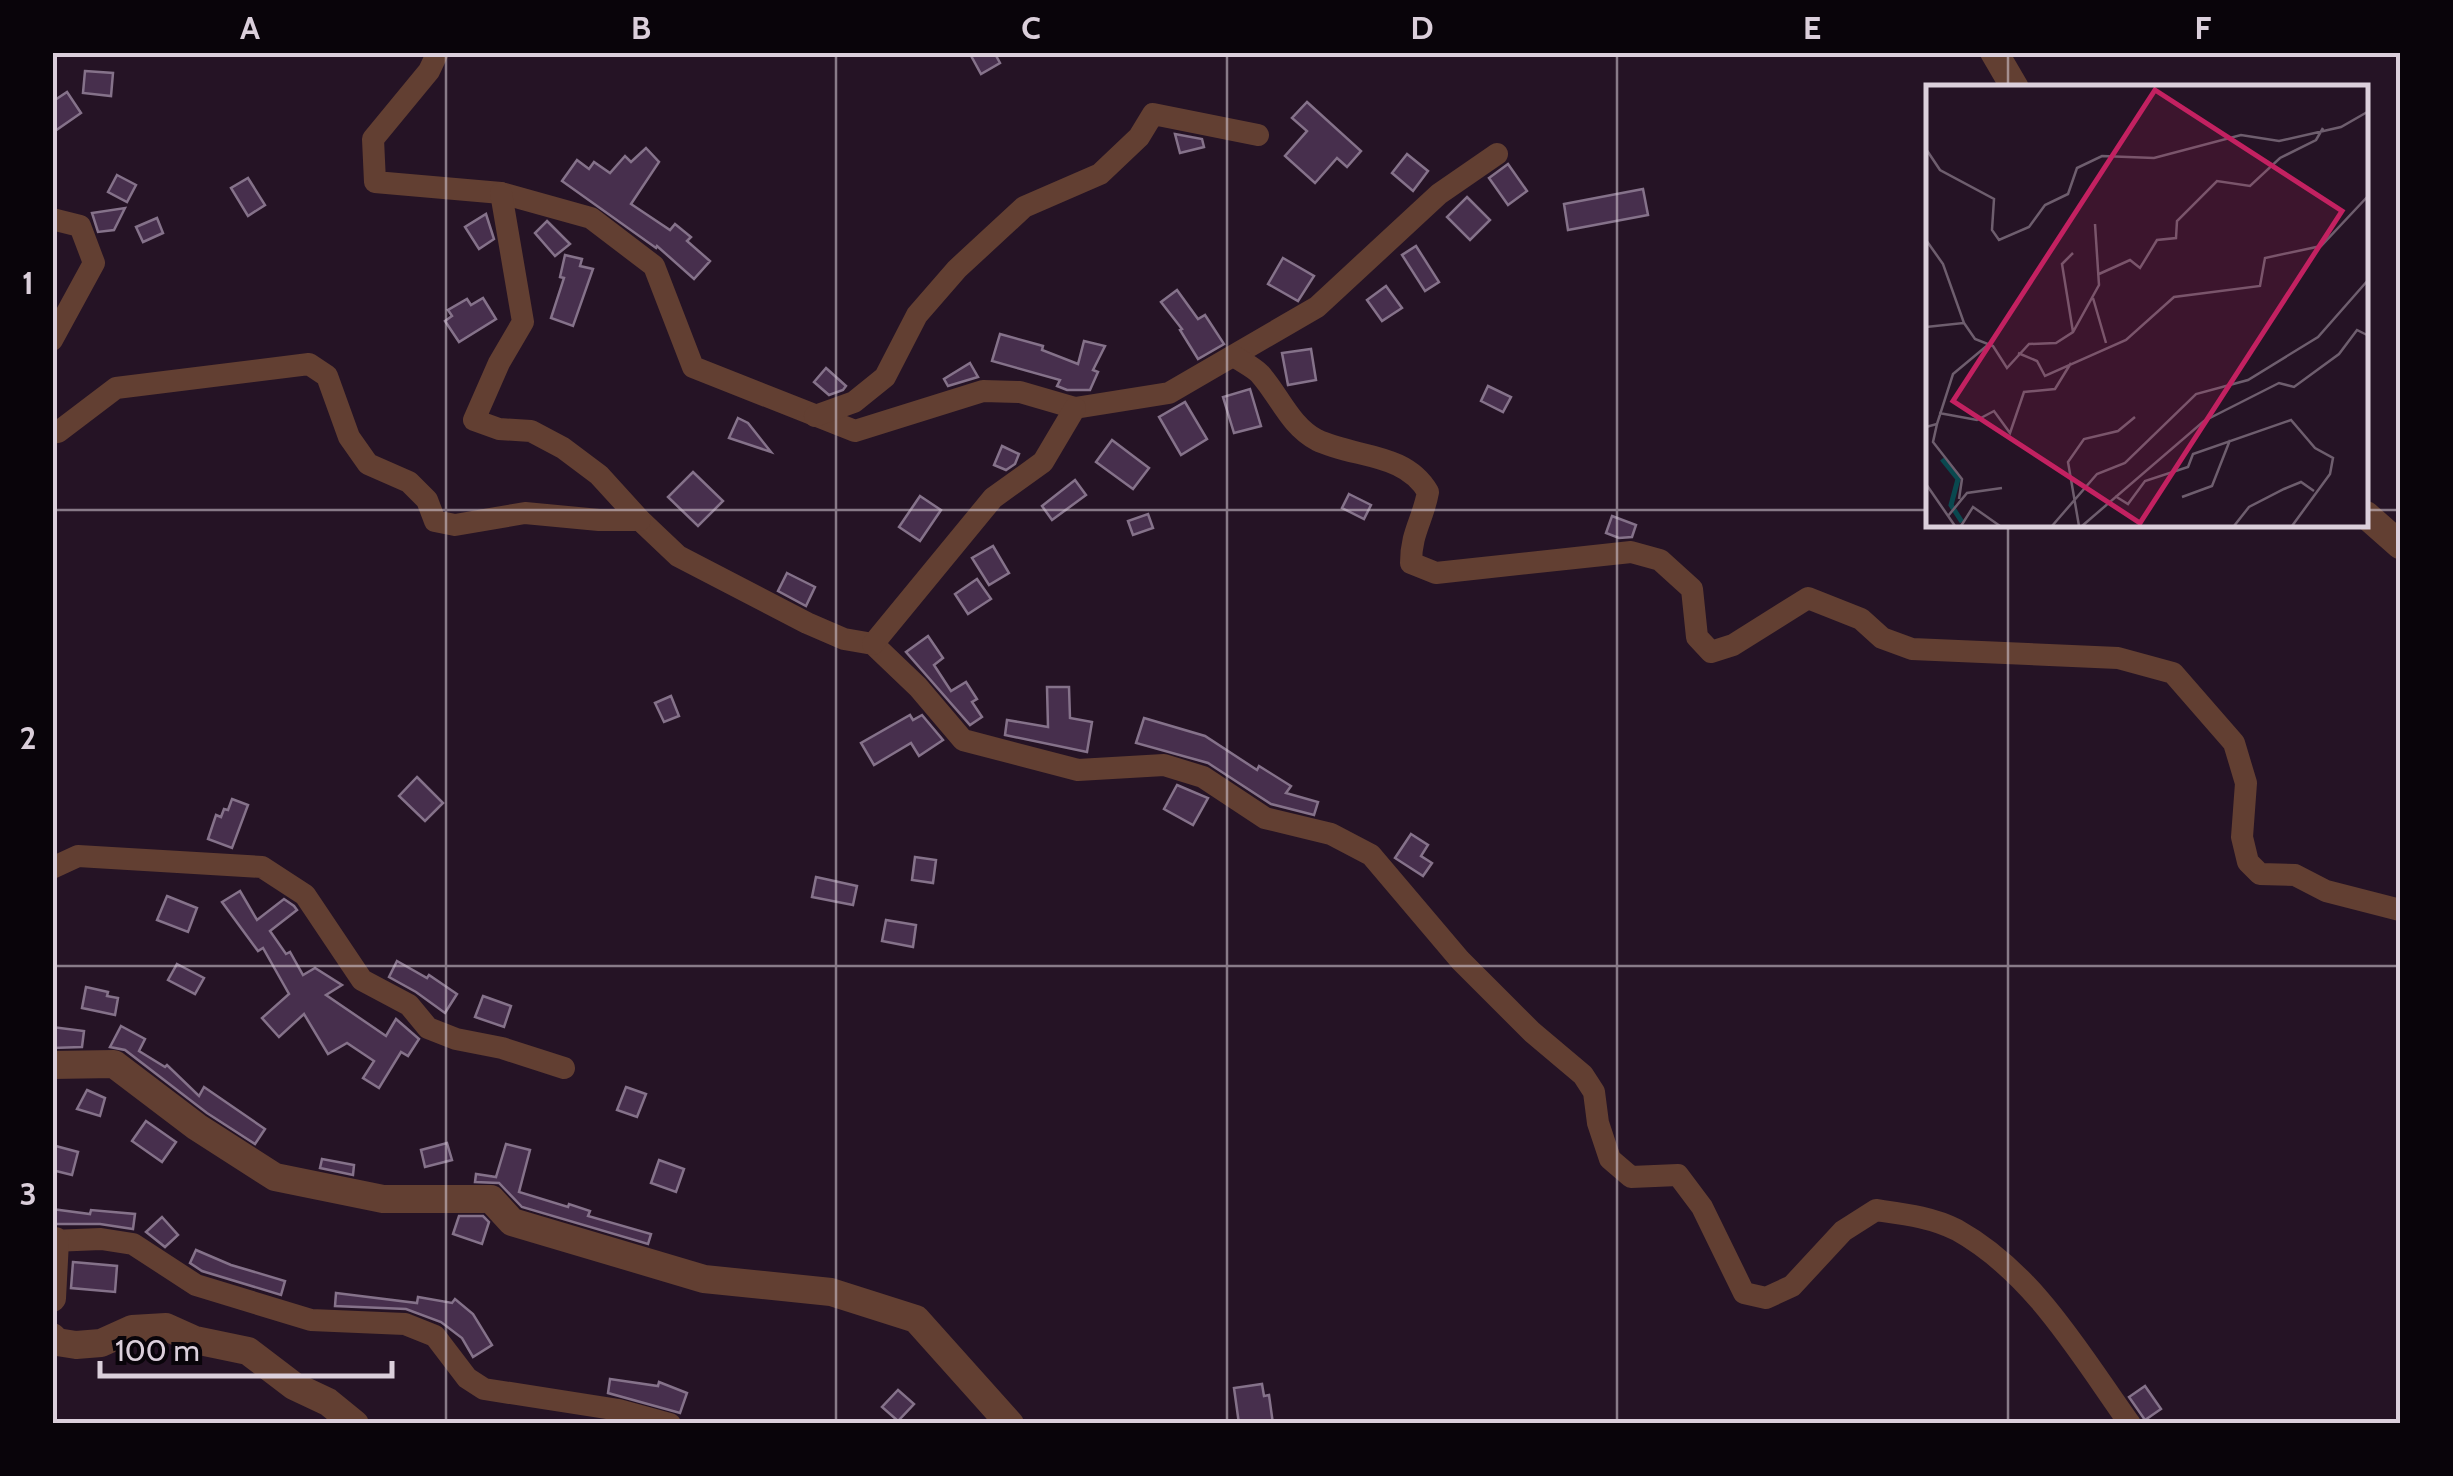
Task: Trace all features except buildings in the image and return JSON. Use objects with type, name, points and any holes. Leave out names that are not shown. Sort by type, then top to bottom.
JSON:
[{"type":"street","points":[[438,52],[429,71],[374,140],[375,182],[501,193],[591,218],[654,266],[693,368],[855,431],[983,392],[1020,392],[1074,408],[1169,394],[1317,307],[1439,194],[1497,154]]},
{"type":"street","points":[[1994,52],[2013,85]]},
{"type":"street","points":[[816,416],[854,402],[885,377],[917,315],[957,269],[1024,208],[1100,174],[1139,137],[1153,114],[1258,135]]},
{"type":"street","points":[[501,193],[524,322],[499,363],[474,420],[499,429],[531,431],[564,448],[599,474],[678,556],[807,623],[844,639],[873,644],[918,687],[963,740],[1078,770],[1164,765],[1203,777],[1265,818],[1331,834],[1372,855],[1460,960],[1532,1032],[1583,1075],[1594,1092],[1598,1123],[1610,1159],[1631,1177],[1678,1175],[1702,1207],[1744,1293],[1766,1298],[1792,1286],[1843,1232],[1876,1210],[1920,1216],[1957,1230],[2034,1292],[2130,1424]]},
{"type":"street","points":[[52,220],[80,226],[94,263],[52,340]]},
{"type":"street","points":[[1234,356],[1259,374],[1284,411],[1315,440],[1377,456],[1418,474],[1428,492],[1424,514],[1411,538],[1411,562],[1436,573],[1631,552],[1660,560],[1692,588],[1697,637],[1711,652],[1733,645],[1808,598],[1861,618],[1882,638],[1912,648],[2118,658],[2173,673],[2234,743],[2246,783],[2242,837],[2248,862],[2260,874],[2295,875],[2326,891],[2400,910]]},
{"type":"street","points":[[52,432],[58,432],[116,388],[309,364],[327,376],[349,437],[368,464],[409,482],[427,500],[435,521],[455,525],[524,513],[640,520]]},
{"type":"street","points":[[873,644],[993,498],[1043,462],[1074,408]]},
{"type":"street","points":[[2368,517],[2400,545]]},
{"type":"street","points":[[52,868],[78,856],[262,867],[305,894],[362,980],[409,1005],[428,1028],[564,1068]]},
{"type":"street","points":[[52,1065],[114,1064],[197,1127],[275,1177],[382,1199],[491,1199],[512,1222],[704,1279],[832,1292],[916,1320],[1010,1424]]},
{"type":"street","points":[[52,1298],[54,1241],[101,1239],[133,1244],[196,1285],[311,1320],[405,1324],[435,1336],[467,1378],[484,1389],[619,1410],[670,1424]]},
{"type":"street","points":[[52,1337],[57,1342],[102,1343],[132,1329],[166,1327],[195,1340],[248,1352],[356,1424]]}]
